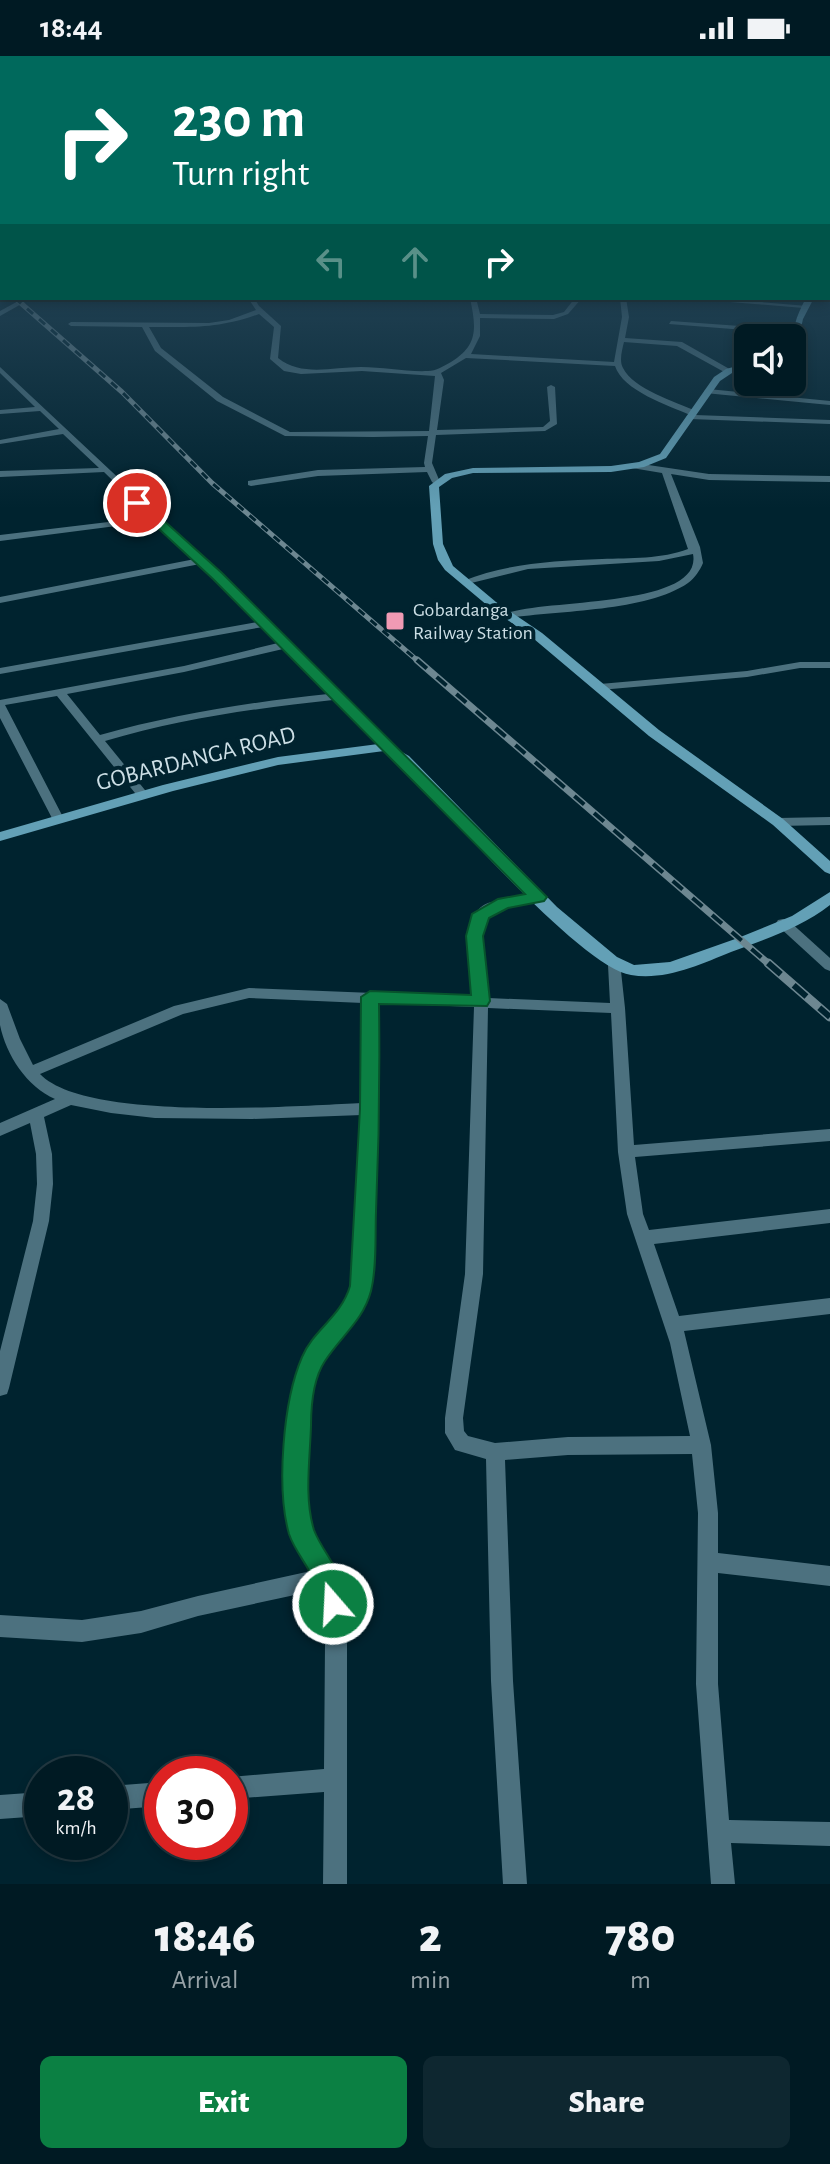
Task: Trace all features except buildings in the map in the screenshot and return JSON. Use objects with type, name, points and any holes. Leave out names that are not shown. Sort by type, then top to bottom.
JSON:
[{"type":"main road","points":[[734,370],[708,391],[663,456],[635,466],[448,474],[436,482],[440,554],[449,568],[466,583],[654,733],[778,822],[830,869]]},
{"type":"main road","points":[[386,747],[404,759],[538,897],[615,965],[633,970],[670,966],[741,943],[830,897]]},
{"type":"main road","name":"GOBARDANGA ROAD","points":[[0,837],[143,795],[278,761],[386,747]]},
{"type":"street","points":[[152,338],[158,349],[220,399],[280,431],[334,436],[545,429],[554,422],[551,387]]},
{"type":"street","points":[[277,338],[274,359],[287,369],[301,372],[362,369],[435,373],[467,356],[477,338]]},
{"type":"street","points":[[729,371],[679,344],[623,340],[617,364],[624,376],[643,391],[691,415],[830,422]]},
{"type":"street","points":[[467,356],[617,364]]},
{"type":"street","points":[[0,369],[201,561],[386,747]]},
{"type":"street","points":[[435,373],[440,377],[431,433],[430,469],[436,482]]},
{"type":"street","points":[[708,391],[830,403]]},
{"type":"street","points":[[0,412],[40,409]]},
{"type":"street","points":[[0,442],[64,431]]},
{"type":"street","points":[[635,466],[724,478],[830,479]]},
{"type":"street","points":[[251,483],[318,473],[430,469]]},
{"type":"street","points":[[0,474],[103,470]]},
{"type":"street","points":[[509,615],[637,598],[673,589],[693,574],[698,566],[695,547],[666,472]]},
{"type":"street","points":[[0,538],[154,519]]},
{"type":"street","points":[[466,583],[505,569],[642,560],[684,555],[695,547]]},
{"type":"street","points":[[0,600],[201,561]]},
{"type":"street","points":[[0,671],[264,624]]},
{"type":"street","points":[[58,819],[0,705],[184,669],[285,645]]},
{"type":"street","points":[[600,687],[747,674],[800,665],[830,665]]},
{"type":"street","points":[[60,692],[143,795]]},
{"type":"street","points":[[98,739],[146,724],[197,714],[338,696]]},
{"type":"street","points":[[0,738],[14,735]]},
{"type":"street","points":[[778,822],[830,821]]},
{"type":"street","points":[[538,897],[504,903],[481,914],[475,936],[481,1001],[474,1274],[454,1418],[455,1433],[462,1444],[495,1452],[568,1446],[701,1445]]},
{"type":"street","points":[[783,923],[830,966]]},
{"type":"street","points":[[615,965],[626,1152],[635,1214],[672,1325],[701,1445],[708,1513],[707,1684],[723,1884]]},
{"type":"street","points":[[30,1072],[122,1032],[211,1000],[249,993],[618,1008]]},
{"type":"street","points":[[335,1884],[336,1644],[327,1578],[303,1537],[299,1520],[296,1498],[299,1421],[303,1387],[313,1357],[355,1308],[361,1286],[370,1109],[370,997]]},
{"type":"street","points":[[0,1004],[15,1046],[30,1072],[47,1088],[70,1099],[111,1107],[217,1113],[370,1109]]},
{"type":"street","points":[[0,1130],[70,1099]]},
{"type":"street","points":[[0,1388],[6,1353],[41,1221],[44,1154],[36,1115]]},
{"type":"street","points":[[626,1152],[830,1135]]},
{"type":"street","points":[[642,1238],[830,1216]]},
{"type":"street","points":[[672,1325],[830,1306]]},
{"type":"street","points":[[495,1452],[502,1681],[515,1884]]},
{"type":"street","points":[[708,1562],[830,1576]]},
{"type":"street","points":[[0,1626],[82,1631],[141,1622],[198,1606],[327,1578]]},
{"type":"street","points":[[248,1786],[337,1779]]},
{"type":"street","points":[[0,1807],[24,1805]]},
{"type":"street","points":[[718,1831],[830,1834]]},
{"type":"railway","points":[[61,338],[122,392],[212,483],[419,662]]},
{"type":"railway","points":[[417,660],[770,965]]},
{"type":"railway","points":[[768,963],[830,1017]]},
{"type":"place","name":"Gobardanga Railway Station","points":[[395,621]]},
{"type":"route","points":[[137,503],[218,576],[386,747],[404,759],[538,897],[490,907],[481,914],[475,936],[481,1001],[370,997],[370,1109],[361,1286],[355,1308],[313,1357],[303,1387],[299,1421],[296,1498],[299,1520],[303,1537],[327,1578],[333,1604]]}]
